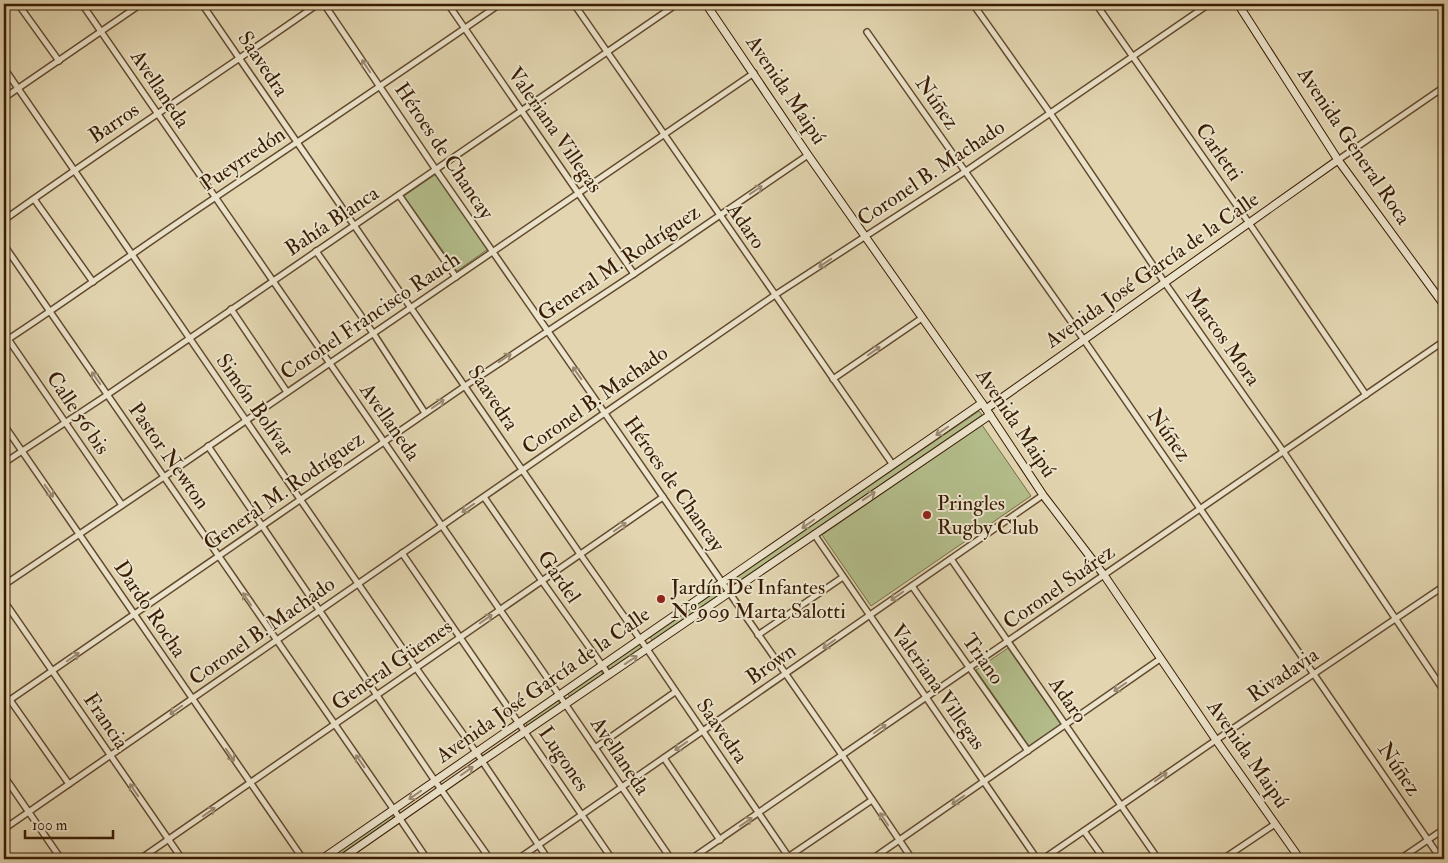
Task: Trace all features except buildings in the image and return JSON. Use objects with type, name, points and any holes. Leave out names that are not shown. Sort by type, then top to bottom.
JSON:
[{"type":"main road","name":"Avenida Maipú","points":[[706,4],[808,155],[986,409],[1043,495],[1104,575],[1160,659],[1300,859]]},
{"type":"main road","name":"Avenida General Roca","points":[[1238,4],[1338,160],[1444,306]]},
{"type":"main road","name":"Avenida José García de la Calle","points":[[341,859],[814,534],[986,409],[1338,160]]},
{"type":"main road","name":"Avenida José García de la Calle","points":[[322,859],[893,465],[986,409]]},
{"type":"street","points":[[18,4],[59,61]]},
{"type":"street","name":"Avellaneda","points":[[82,4],[560,694],[671,859]]},
{"type":"street","points":[[4,98],[141,4]]},
{"type":"street","name":"Saavedra","points":[[202,4],[789,858]]},
{"type":"street","name":"Barros","points":[[4,220],[74,170],[240,59],[318,4]]},
{"type":"street","name":"Héroes de Chancay","points":[[324,4],[436,170],[494,251],[912,859]]},
{"type":"street","name":"Valeriana Villegas","points":[[448,4],[634,274]]},
{"type":"street","name":"Pueyrredón","points":[[6,341],[500,4]]},
{"type":"street","name":"Adaro","points":[[574,4],[893,465]]},
{"type":"street","name":"Bahía Blanca","points":[[4,463],[107,395],[677,4]]},
{"type":"street","name":"Marcos Mora","points":[[973,4],[1283,452],[1444,691]]},
{"type":"street","name":"Carletti","points":[[1096,4],[1366,395]]},
{"type":"street","name":"Coronel B. Machado","points":[[4,830],[775,295],[966,171],[1209,4]]},
{"type":"street","name":"Núñez","points":[[867,32],[1084,340],[1441,859]]},
{"type":"street","name":"Simón Bolívar","points":[[4,68],[548,859]]},
{"type":"street","name":"Coronel Francisco Rauch","points":[[4,585],[754,73]]},
{"type":"street","points":[[1338,160],[1444,88]]},
{"type":"street","name":"General M. Rodríguez","points":[[4,704],[464,386],[634,274],[808,155]]},
{"type":"street","points":[[399,194],[456,277]]},
{"type":"street","points":[[34,199],[93,282]]},
{"type":"street","name":"Pastor Newton","points":[[4,245],[427,859]]},
{"type":"street","points":[[316,251],[373,333],[425,413]]},
{"type":"street","points":[[231,309],[287,392]]},
{"type":"street","points":[[834,379],[922,318]]},
{"type":"street","name":"Calle 56 bis","points":[[6,341],[122,505]]},
{"type":"street","name":"Coronel Suárez","points":[[692,859],[1444,341]]},
{"type":"street","name":"Dardo Rocha","points":[[4,425],[303,859]]},
{"type":"street","points":[[208,446],[490,859]]},
{"type":"street","name":"Brown","points":[[518,859],[1043,495]]},
{"type":"street","name":"Gardel","points":[[484,497],[609,675]]},
{"type":"street","name":"General Güemes","points":[[140,859],[663,497]]},
{"type":"street","name":"Valeriana Villegas","points":[[814,534],[1036,859]]},
{"type":"street","name":"Lugones","points":[[402,553],[612,859]]},
{"type":"street","name":"Adaro","points":[[951,559],[1158,859]]},
{"type":"street","points":[[758,635],[843,577]]},
{"type":"street","name":"Triano","points":[[912,586],[1028,751]]},
{"type":"street","name":"Rivadavia","points":[[1043,859],[1444,586]]},
{"type":"street","name":"Francia","points":[[4,601],[182,859]]},
{"type":"street","points":[[872,859],[1160,659]]},
{"type":"street","points":[[595,748],[676,692]]},
{"type":"street","points":[[10,700],[69,784]]},
{"type":"street","points":[[664,758],[720,840]]},
{"type":"street","points":[[4,776],[61,859]]},
{"type":"street","points":[[789,858],[872,800]]},
{"type":"street","points":[[1223,859],[1275,824]]},
{"type":"street","points":[[1400,859],[1444,829]]},
{"type":"street","points":[[1084,830],[1104,859]]},
{"type":"green space","points":[[436,174],[488,249],[457,271],[404,196]]},
{"type":"green space","points":[[979,411],[982,415],[735,584],[732,580]]},
{"type":"green space","name":"Pringles Rugby Club","points":[[982,425],[1031,496],[871,606],[822,535]]},
{"type":"green space","points":[[722,587],[725,591],[653,641],[650,637]]},
{"type":"green space","points":[[640,643],[643,648],[610,670],[607,666]]},
{"type":"green space","points":[[1008,648],[1061,724],[1029,746],[976,670]]},
{"type":"green space","points":[[600,670],[603,674],[570,697],[567,693]]},
{"type":"green space","points":[[558,700],[561,704],[528,727],[525,722]]},
{"type":"green space","points":[[391,815],[394,819],[336,859],[326,859]]},
{"type":"place","name":"Pringles Rugby Club","points":[[927,515]]},
{"type":"place","name":"Jardín De Infantes Nº909 Marta Salotti","points":[[661,599]]}]
